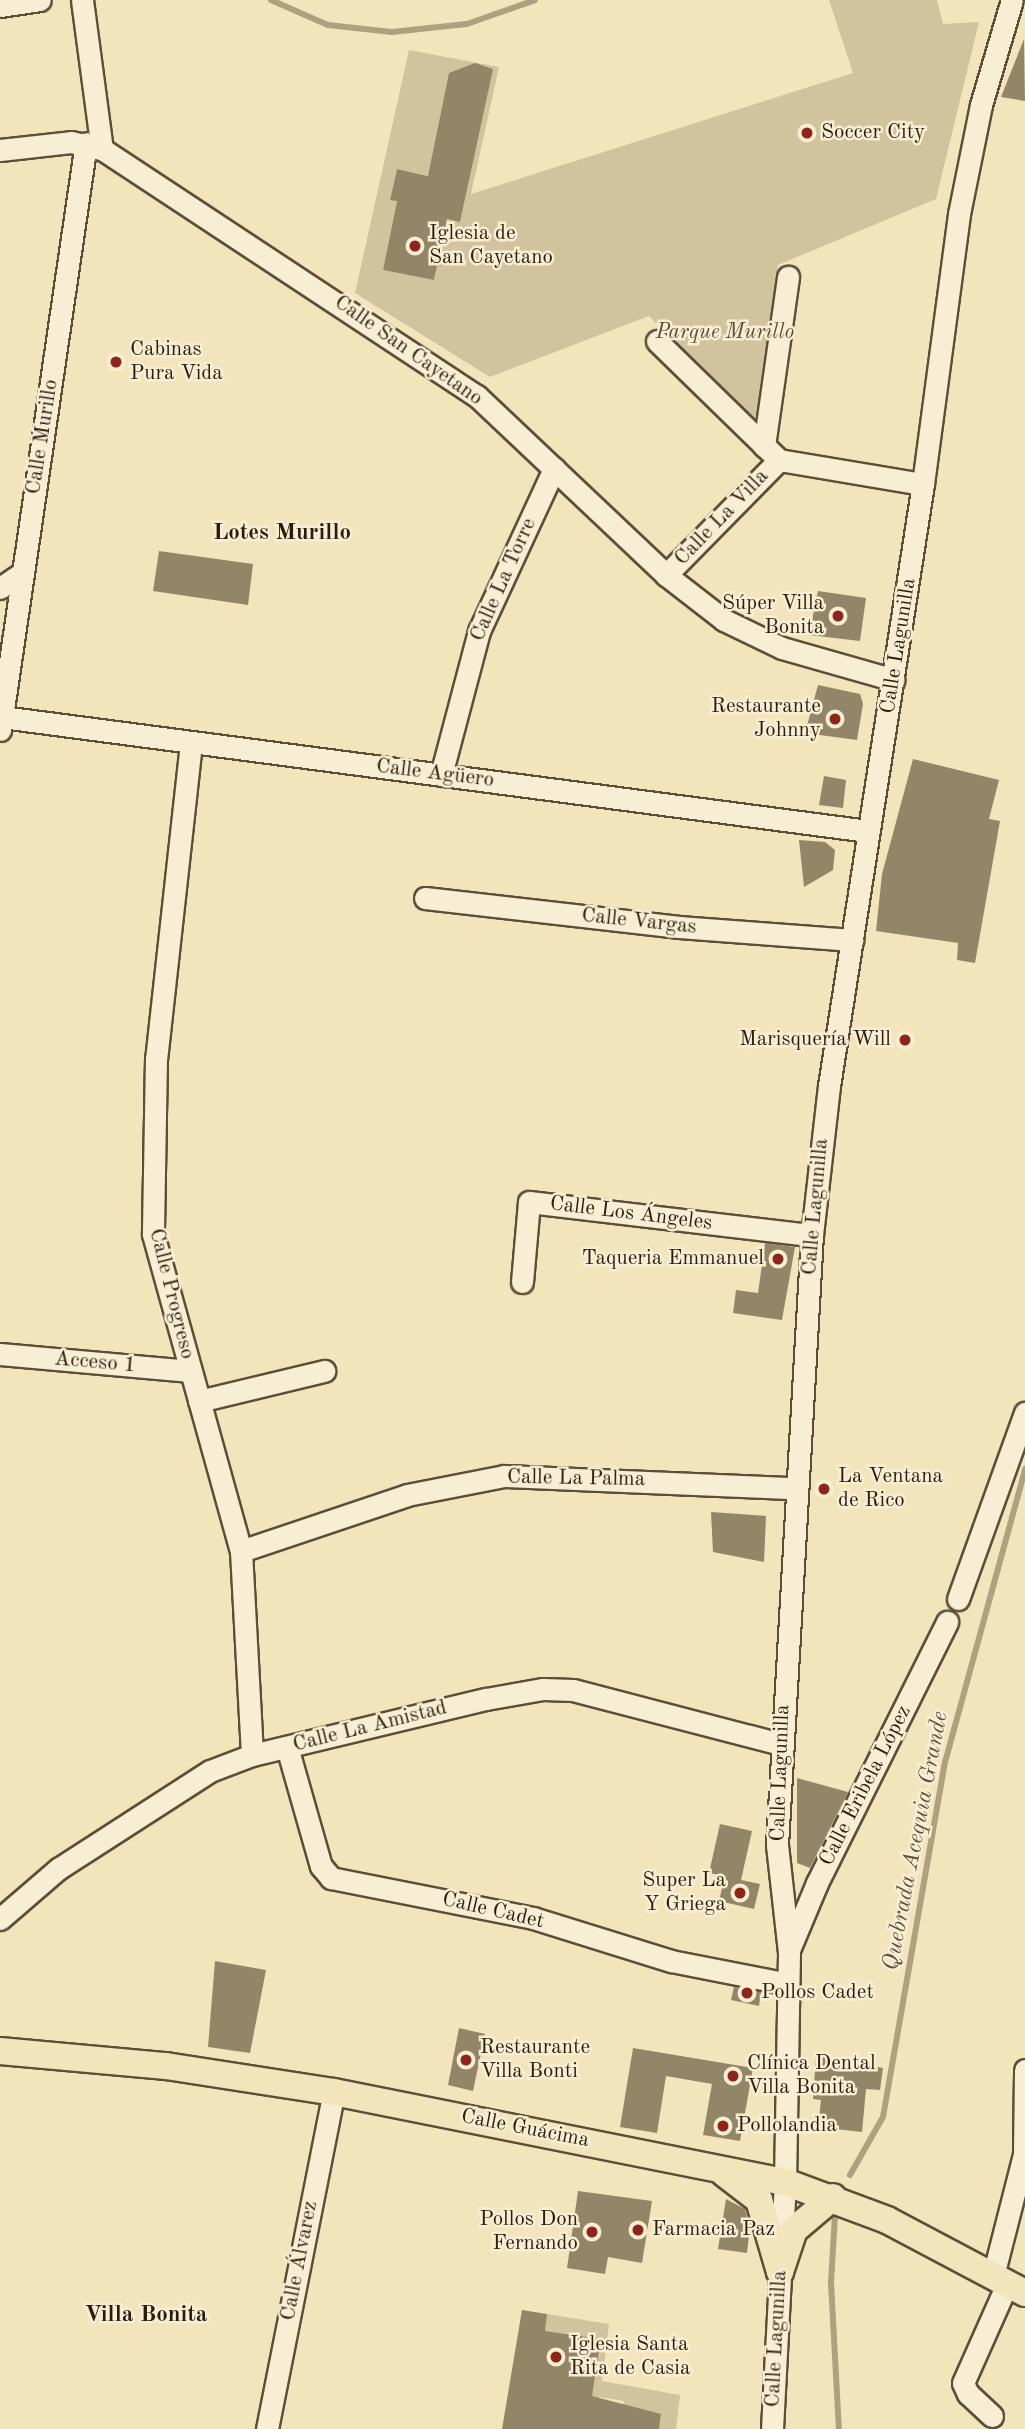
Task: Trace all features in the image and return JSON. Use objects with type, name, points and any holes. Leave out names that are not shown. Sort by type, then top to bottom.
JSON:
[{"type":"main road","name":"Calle Guácima","points":[[0,2051],[166,2066],[334,2092],[785,2182],[844,2201],[1008,2284]]},
{"type":"main road","points":[[712,2166],[759,2200],[780,2272]]},
{"type":"main road","points":[[780,2272],[794,2230],[844,2201]]},
{"type":"street","points":[[0,6],[40,0]]},
{"type":"street","name":"Calle Murillo","points":[[1,724],[22,573],[94,146],[82,0]]},
{"type":"street","name":"Calle Lagunilla","points":[[772,2429],[785,2182],[789,1952],[777,1845],[812,1236],[829,1086],[894,680],[959,214],[981,105],[1012,0]]},
{"type":"street","points":[[0,149],[94,146]]},
{"type":"street","name":"Calle San Cayetano","points":[[94,146],[416,353],[477,396],[666,575],[724,620],[782,648],[894,680]]},
{"type":"street","points":[[771,453],[789,277]]},
{"type":"street","name":"Calle La Villa","points":[[657,341],[771,453],[923,484]]},
{"type":"street","name":"Calle La Villa","points":[[666,575],[771,453]]},
{"type":"street","name":"Calle La Torre","points":[[440,775],[479,631],[554,469]]},
{"type":"street","points":[[0,588],[22,573]]},
{"type":"street","name":"Calle Agüero","points":[[1,724],[191,743],[868,831]]},
{"type":"street","name":"Calle Progreso","points":[[191,743],[157,1045],[151,1147],[153,1234],[241,1551],[252,1755]]},
{"type":"street","name":"Calle Vargas","points":[[425,898],[679,927],[853,940]]},
{"type":"street","name":"Calle Los Ángeles","points":[[522,1282],[529,1202],[812,1236]]},
{"type":"street","name":"Acceso 1","points":[[0,1354],[190,1371]]},
{"type":"street","points":[[199,1401],[324,1371]]},
{"type":"street","points":[[958,1598],[1025,1413]]},
{"type":"street","name":"Calle La Palma","points":[[241,1551],[407,1495],[504,1476],[796,1488]]},
{"type":"street","name":"Calle Eribela López","points":[[789,1952],[817,1883],[947,1622]]},
{"type":"street","name":"Calle La Amistad","points":[[0,1919],[58,1869],[210,1771],[252,1755],[543,1689],[603,1696],[686,1722],[781,1744]]},
{"type":"street","name":"Calle Cadet","points":[[287,1747],[321,1866],[331,1878],[533,1919],[671,1961],[788,1984]]},
{"type":"street","points":[[992,2416],[968,2395],[963,2383],[1008,2284],[1024,2154],[1025,2070]]},
{"type":"street","name":"Calle Álvarez","points":[[267,2429],[334,2092]]},
{"type":"green space","name":"Soccer City","points":[[829,0],[937,0],[943,24],[979,22],[936,199],[778,265],[758,417],[750,423],[649,316],[490,377],[355,293],[409,50],[499,67],[471,194],[853,73]],"holes":[[[397,169],[468,184],[460,221],[447,219],[434,280],[383,270],[397,201],[390,199]]]},
{"type":"green space","points":[[547,2314],[609,2324],[602,2381],[680,2395],[676,2429],[659,2429],[661,2414],[623,2408],[624,2401],[599,2397],[598,2405],[542,2375],[594,2383],[601,2339],[545,2331]]},
{"type":"building","points":[[1024,39],[1025,101],[1001,97]]},
{"type":"building","points":[[475,63],[493,69],[460,222],[447,219],[434,280],[383,270],[397,201],[390,200],[397,169],[428,176],[449,73]]},
{"type":"building","points":[[159,551],[253,564],[248,605],[153,591]]},
{"type":"building","name":"Súper Villa Bonita","points":[[818,591],[866,598],[860,641],[809,635]]},
{"type":"building","name":"Restaurante Johnny","points":[[818,685],[860,694],[863,704],[857,740],[805,733]]},
{"type":"building","points":[[913,759],[999,780],[989,819],[1000,821],[975,963],[957,960],[958,943],[876,931],[882,874]]},
{"type":"building","points":[[824,776],[846,780],[843,808],[819,805]]},
{"type":"building","points":[[799,840],[825,842],[835,850],[833,870],[804,887]]},
{"type":"building","points":[[765,1243],[795,1247],[782,1320],[733,1313],[736,1290],[758,1293]]},
{"type":"building","points":[[711,1512],[766,1516],[764,1562],[713,1552]]},
{"type":"building","points":[[797,1778],[848,1792],[810,1868],[797,1863]]},
{"type":"building","points":[[720,1824],[752,1831],[741,1880],[760,1884],[754,1909],[719,1901],[725,1876],[709,1873]]},
{"type":"building","points":[[215,1961],[266,1970],[250,2053],[208,2047]]},
{"type":"building","name":"Pollos Cadet","points":[[734,1987],[761,1992],[759,2006],[731,2000]]},
{"type":"building","name":"Restaurante Villa Bonti","points":[[459,2028],[485,2034],[473,2091],[448,2085]]},
{"type":"building","points":[[633,2048],[753,2068],[740,2141],[703,2135],[712,2084],[666,2076],[657,2133],[620,2127]]},
{"type":"building","points":[[816,2055],[883,2068],[880,2090],[866,2089],[862,2132],[818,2127],[821,2100],[813,2099]]},
{"type":"building","points":[[578,2191],[652,2201],[642,2263],[608,2257],[605,2274],[567,2268]]},
{"type":"building","points":[[726,2199],[745,2209],[750,2226],[747,2253],[718,2249]]},
{"type":"building","points":[[522,2310],[547,2314],[545,2331],[601,2339],[592,2396],[661,2414],[659,2429],[502,2429]]},
{"type":"waterway","points":[[271,0],[328,25],[392,32],[467,24],[535,0]]},
{"type":"waterway","name":"Quebrada Acequia Grande","points":[[850,2175],[883,2117],[944,1766],[1025,1469]]},
{"type":"waterway","name":"Quebrada Acequia Grande","points":[[835,2215],[831,2283],[839,2429]]},
{"type":"place","name":"Soccer City","points":[[807,133]]},
{"type":"place","name":"Iglesia de San Cayetano","points":[[415,246]]},
{"type":"place","name":"Cabinas Pura Vida","points":[[116,362]]},
{"type":"place","name":"Súper Villa Bonita","points":[[838,616]]},
{"type":"place","name":"Restaurante Johnny","points":[[835,719]]},
{"type":"place","name":"Marisquería Will","points":[[905,1040]]},
{"type":"place","name":"Taqueria Emmanuel","points":[[778,1259]]},
{"type":"place","name":"La Ventana de Rico","points":[[824,1489]]},
{"type":"place","name":"Super La Y Griega","points":[[740,1893]]},
{"type":"place","name":"Pollos Cadet","points":[[747,1993]]},
{"type":"place","name":"Restaurante Villa Bonti","points":[[466,2060]]},
{"type":"place","name":"Clínica Dental Villa Bonita","points":[[733,2076]]},
{"type":"place","name":"Pollolandia","points":[[723,2126]]},
{"type":"place","name":"Farmacia Paz","points":[[638,2230]]},
{"type":"place","name":"Pollos Don Fernando","points":[[592,2232]]},
{"type":"place","name":"Iglesia Santa Rita de Casia","points":[[556,2357]]},
{"type":"district","name":"Lotes Murillo","points":[[282,533]]},
{"type":"district","name":"Villa Bonita","points":[[146,2315]]},
{"type":"park label","name":"Parque Murillo","points":[[725,333]]}]
